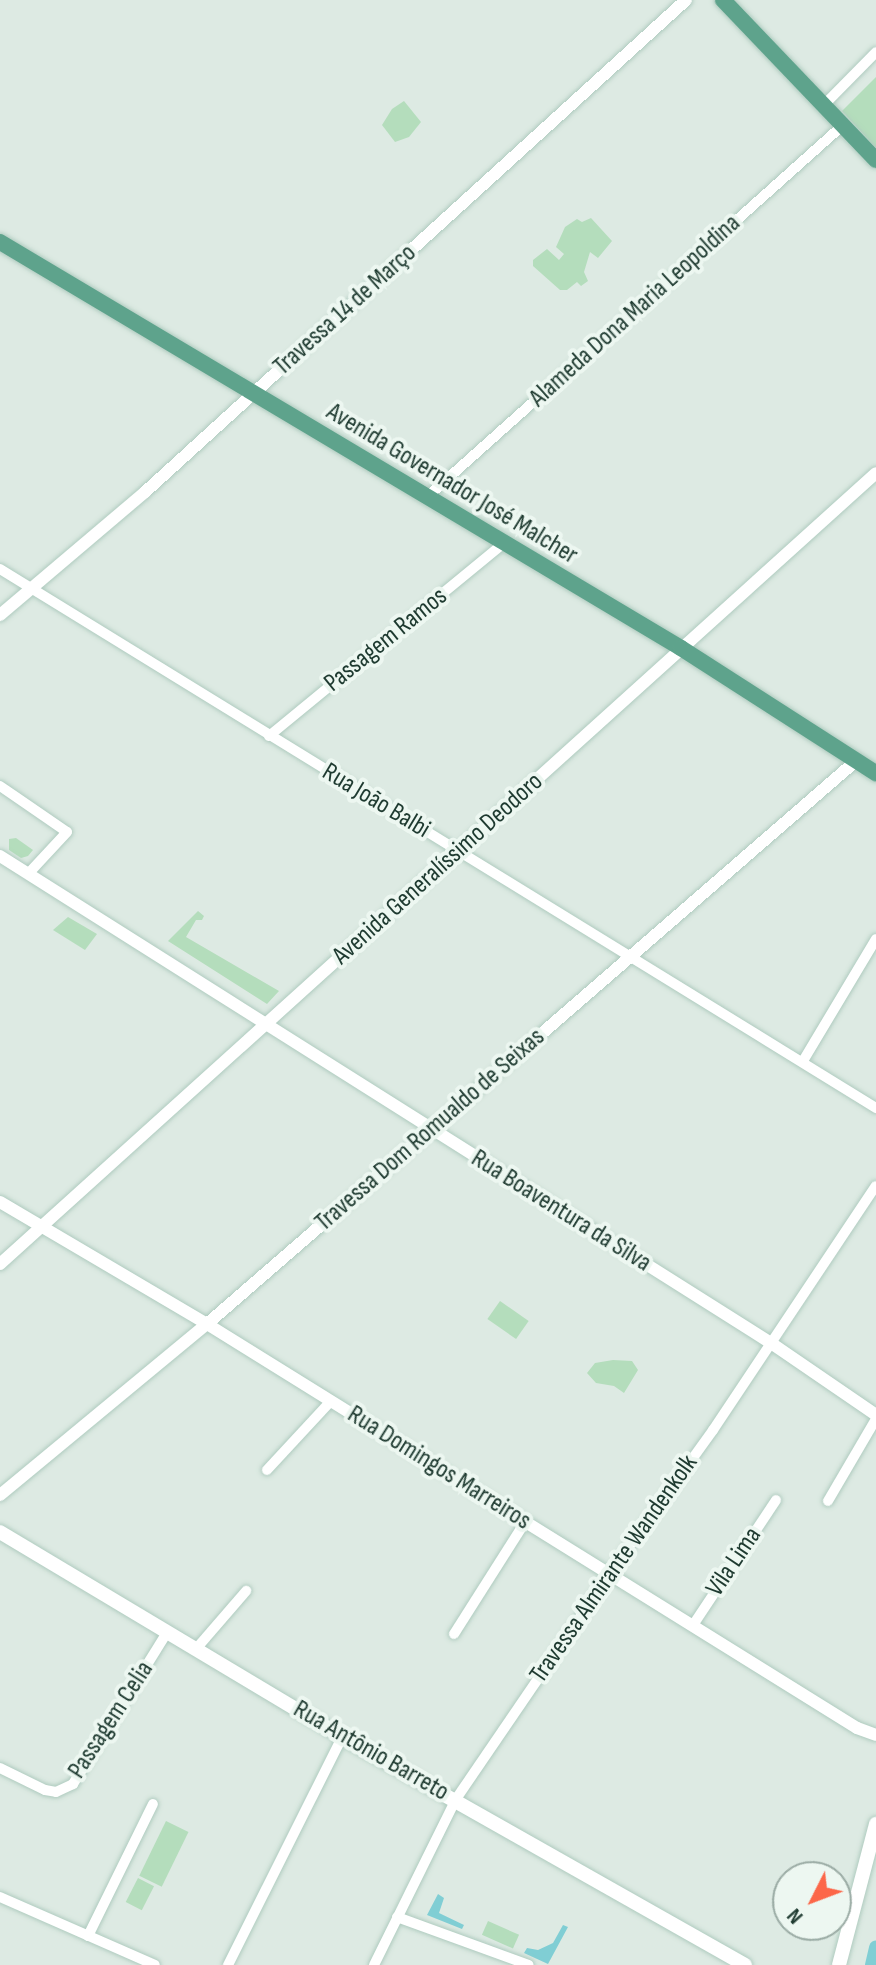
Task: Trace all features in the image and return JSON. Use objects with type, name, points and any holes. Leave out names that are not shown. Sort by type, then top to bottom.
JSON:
[{"type":"main road","points":[[723,0],[876,160]]},
{"type":"main road","name":"Avenida Governador José Malcher","points":[[0,242],[681,648],[876,773]]},
{"type":"main road","name":"Rua Antônio Barreto","points":[[0,1532],[342,1737],[745,1965]]},
{"type":"main road","points":[[839,1965],[876,1824]]},
{"type":"street","name":"Travessa 14 de Março","points":[[0,615],[145,492],[686,0]]},
{"type":"street","points":[[824,105],[876,52]]},
{"type":"street","name":"Alameda Dona Maria Leopoldina","points":[[427,497],[843,125]]},
{"type":"street","name":"Avenida Generalíssimo Deodoro","points":[[0,1264],[876,473]]},
{"type":"street","name":"Passagem Ramos","points":[[269,736],[503,544]]},
{"type":"street","name":"Rua João Balbi","points":[[0,569],[876,1108]]},
{"type":"street","name":"Travessa Dom Romualdo de Seixas","points":[[0,1495],[207,1324],[857,760]]},
{"type":"street","points":[[0,786],[67,832],[28,874]]},
{"type":"street","name":"Rua Boaventura da Silva","points":[[0,856],[771,1343],[876,1417]]},
{"type":"street","points":[[803,1061],[876,939]]},
{"type":"street","name":"Travessa Almirante Wandenkolk","points":[[374,1965],[456,1799],[876,1186]]},
{"type":"street","name":"Rua Domingos Marreiros","points":[[0,1202],[207,1324],[857,1728],[876,1735]]},
{"type":"street","points":[[267,1470],[331,1401]]},
{"type":"street","points":[[828,1501],[876,1417]]},
{"type":"street","name":"Vila Lima","points":[[693,1625],[776,1500]]},
{"type":"street","points":[[454,1634],[525,1522]]},
{"type":"street","points":[[196,1649],[246,1591]]},
{"type":"street","name":"Passagem Celia","points":[[0,1768],[45,1790],[56,1792],[73,1784],[168,1631]]},
{"type":"street","points":[[228,1965],[342,1737]]},
{"type":"street","points":[[88,1936],[153,1804]]},
{"type":"street","points":[[0,1897],[88,1936],[133,1960],[155,1965]]},
{"type":"street","points":[[397,1917],[529,1965]]},
{"type":"green space","points":[[876,77],[876,148],[842,111]]},
{"type":"green space","points":[[404,101],[421,122],[409,137],[395,142],[382,125],[392,109]]},
{"type":"green space","points":[[591,218],[612,241],[598,258],[590,252],[584,272],[588,281],[581,286],[577,282],[567,290],[560,290],[533,266],[533,260],[547,249],[559,260],[564,254],[556,247],[565,227],[577,219],[582,222]]},
{"type":"green space","points":[[16,838],[33,850],[28,856],[21,858],[9,850],[9,839]]},
{"type":"green space","points":[[198,911],[204,916],[202,920],[196,920],[186,937],[279,991],[267,1004],[168,941]]},
{"type":"green space","points":[[68,917],[97,934],[85,950],[53,930]]},
{"type":"green space","points":[[500,1301],[529,1321],[516,1339],[487,1319]]},
{"type":"green space","points":[[632,1361],[638,1370],[624,1393],[614,1386],[596,1383],[587,1373],[595,1363]]},
{"type":"green space","points":[[166,1821],[188,1832],[162,1887],[139,1876]]},
{"type":"green space","points":[[138,1878],[154,1886],[142,1910],[126,1902]]},
{"type":"green space","points":[[488,1921],[519,1935],[513,1949],[482,1935]]},
{"type":"water","points":[[438,1894],[444,1898],[439,1913],[464,1925],[462,1929],[427,1915]]},
{"type":"water","points":[[563,1925],[568,1927],[548,1964],[524,1953],[527,1948],[538,1950],[553,1943]]},
{"type":"waterway","points":[[872,1965],[876,1947]]}]
